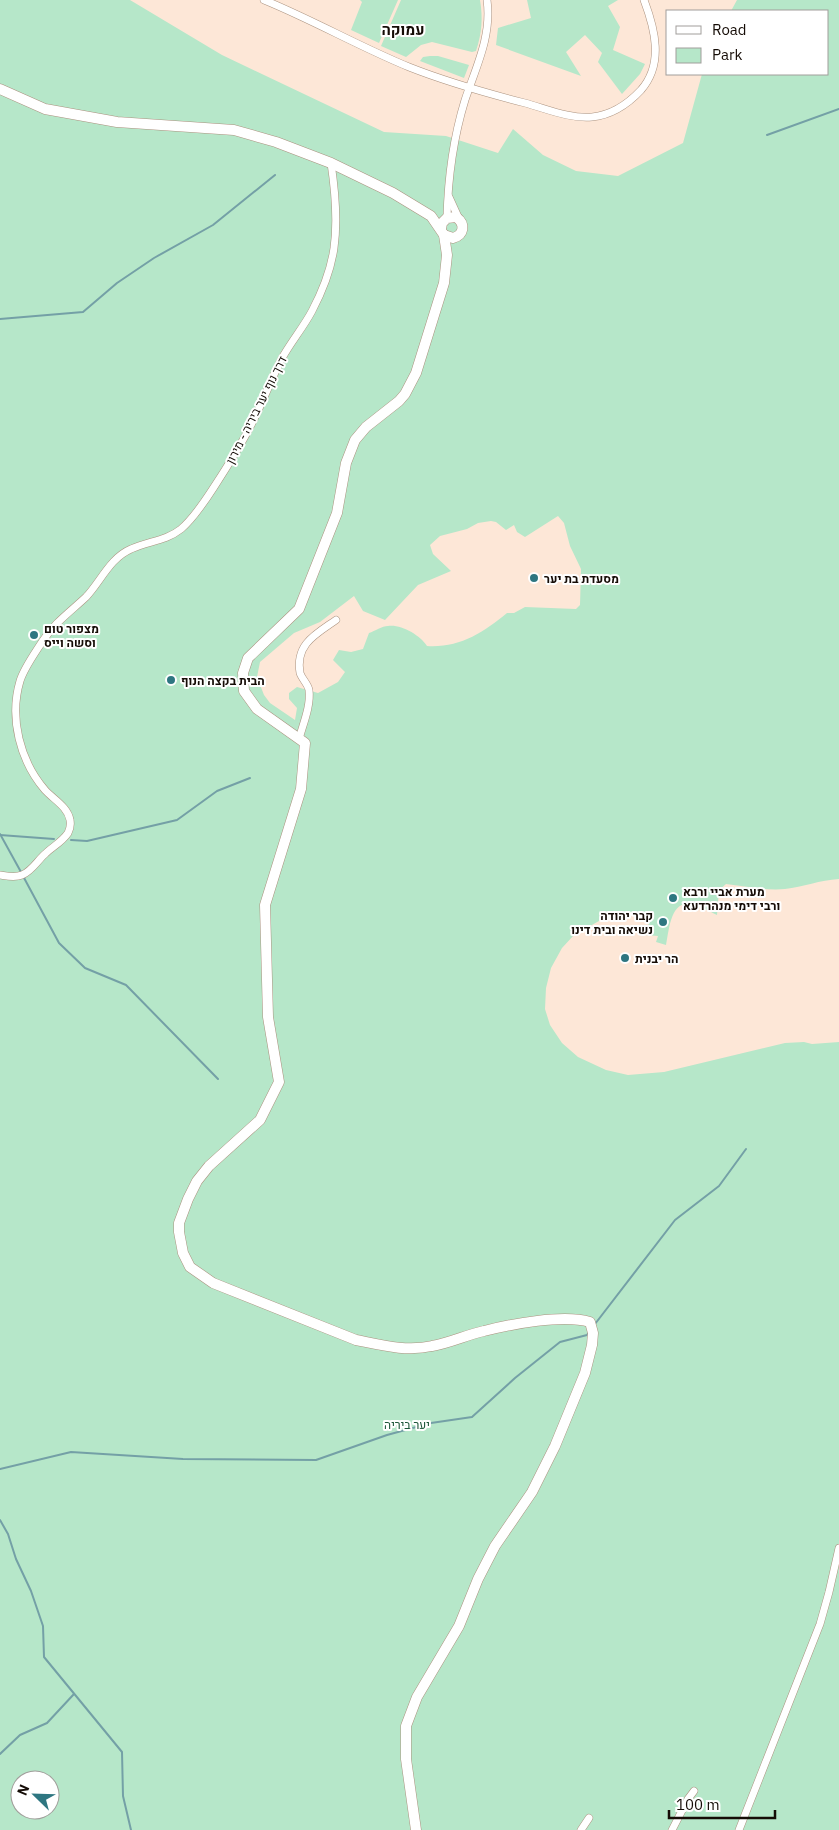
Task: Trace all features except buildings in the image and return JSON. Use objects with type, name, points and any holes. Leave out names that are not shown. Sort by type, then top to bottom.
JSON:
[{"type":"main road","points":[[0,89],[45,109],[117,122],[234,130],[276,142],[331,163],[422,209],[446,218]]},
{"type":"main road","points":[[416,1830],[406,1760],[406,1726],[417,1697],[459,1626],[478,1579],[495,1546],[532,1492],[555,1446],[586,1373],[593,1333],[590,1322],[578,1318],[559,1319],[484,1331],[432,1347],[405,1349],[356,1340],[213,1283],[190,1266],[182,1253],[179,1223],[188,1198],[197,1181],[209,1166],[260,1120],[279,1082],[268,1017],[265,905],[301,789],[305,743],[257,709],[244,691],[243,673],[248,658],[299,609],[337,512],[346,463],[355,440],[366,427],[405,394],[416,373],[442,291],[447,255],[446,234],[442,223],[446,218],[453,216],[459,219],[463,229],[460,235],[446,234],[435,220],[422,209]]},
{"type":"street","points":[[264,0],[309,19],[399,63],[470,89],[580,117],[600,115],[617,110],[644,86],[653,67],[656,46],[644,0]]},
{"type":"street","points":[[446,218],[451,160],[463,107],[487,30],[487,0]]},
{"type":"street","name":"דרך נוף יער ביריה - מירון","points":[[0,875],[13,877],[22,875],[30,870],[44,855],[64,839],[70,830],[68,814],[44,789],[22,749],[16,722],[17,693],[21,678],[52,628],[86,596],[116,560],[131,549],[163,540],[180,529],[205,500],[235,455],[297,332],[312,312],[325,282],[334,248],[334,183],[331,163]]},
{"type":"street","points":[[448,194],[459,219]]},
{"type":"street","points":[[299,739],[309,701],[309,688],[300,676],[303,648],[310,638],[336,620]]},
{"type":"street","points":[[739,1830],[820,1624],[839,1548]]},
{"type":"street","points":[[672,1830],[694,1791]]},
{"type":"street","points":[[581,1830],[589,1818]]},
{"type":"green space","name":"יער ביריה","points":[[0,0],[130,0],[222,55],[384,132],[446,136],[498,153],[513,129],[543,155],[576,171],[618,176],[683,143],[702,75],[829,75],[829,10],[732,10],[737,0],[839,0],[839,879],[778,889],[726,884],[719,890],[717,915],[704,908],[690,904],[683,904],[678,907],[672,918],[666,945],[656,942],[658,936],[645,935],[652,914],[632,912],[599,921],[574,935],[562,948],[551,968],[546,988],[545,1009],[550,1025],[562,1043],[578,1057],[606,1070],[628,1075],[664,1072],[785,1043],[839,1042],[839,1830],[0,1830]],"holes":[[[558,516],[564,523],[570,546],[581,569],[580,605],[576,609],[525,607],[514,613],[507,613],[489,627],[470,638],[439,646],[427,646],[410,631],[399,627],[383,627],[369,633],[363,649],[351,652],[339,650],[333,660],[345,672],[338,682],[318,693],[297,687],[289,693],[289,699],[297,708],[295,720],[270,703],[264,695],[257,677],[260,662],[294,633],[320,622],[354,596],[363,611],[385,620],[418,585],[451,571],[433,554],[430,545],[440,536],[467,529],[478,523],[491,521],[496,522],[506,530],[514,525],[517,532],[525,537]]]},
{"type":"green space","points":[[360,0],[398,0],[379,43],[351,30],[362,2]]},
{"type":"green space","points":[[401,0],[480,0],[481,26],[476,51],[472,52],[432,42],[421,45],[406,57],[381,46]]},
{"type":"green space","points":[[527,0],[618,0],[608,6],[620,27],[613,50],[645,64],[640,74],[622,94],[598,62],[602,53],[585,35],[566,52],[581,76],[496,45],[498,28],[531,18]]},
{"type":"green space","points":[[438,56],[469,65],[464,78],[420,61],[423,57]]},
{"type":"waterway","points":[[767,135],[839,109]]},
{"type":"waterway","points":[[0,319],[83,312],[117,283],[154,258],[213,225],[275,175]]},
{"type":"waterway","points":[[71,840],[87,841],[177,820],[217,791],[250,778]]},
{"type":"waterway","points":[[0,834],[21,872]]},
{"type":"waterway","points":[[0,835],[54,839]]},
{"type":"waterway","points":[[23,876],[59,943],[85,968],[126,985],[218,1079]]},
{"type":"waterway","points":[[595,1324],[675,1220],[719,1186],[746,1149]]},
{"type":"waterway","points":[[0,1469],[71,1452],[183,1459],[316,1460],[387,1435],[431,1423],[472,1417],[515,1378],[560,1342],[587,1335],[589,1332]]},
{"type":"waterway","points":[[0,1520],[8,1534],[43,1626],[44,1657],[122,1752],[123,1796],[131,1830]]},
{"type":"waterway","points":[[0,1754],[20,1735],[47,1723],[74,1694]]},
{"type":"place","name":"מסעדת בת יער","points":[[534,578]]},
{"type":"place","name":"מצפור טום וסשה וייס","points":[[34,635]]},
{"type":"place","name":"הבית בקצה הנוף","points":[[171,680]]},
{"type":"place","name":"מערת אביי ורבא ורבי דימי מנהרדעא","points":[[673,898]]},
{"type":"place","name":"קבר יהודה נשיאה ובית דינו","points":[[663,922]]},
{"type":"place","name":"הר יבנית","points":[[625,958]]},
{"type":"district","name":"עמוקה","points":[[403,29]]}]
